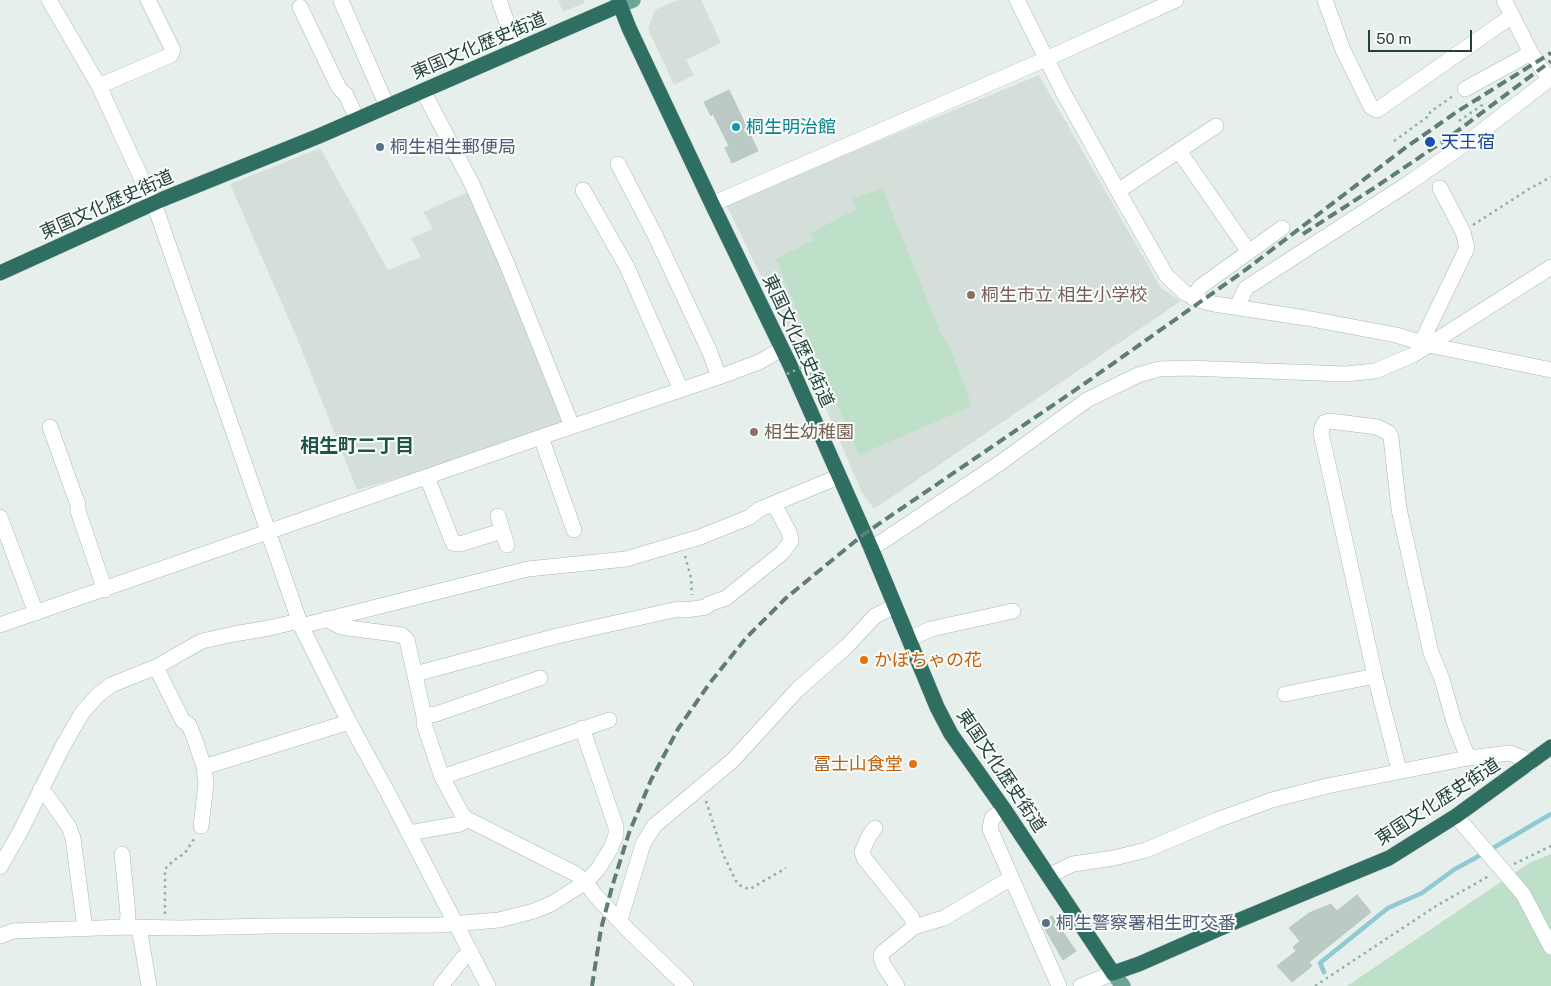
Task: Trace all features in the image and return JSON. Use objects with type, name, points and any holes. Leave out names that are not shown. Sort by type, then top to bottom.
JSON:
[{"type":"highway","name":"東国文化歴史街道","points":[[0,273],[153,204],[517,51],[624,2],[629,28],[782,349],[871,548],[930,692],[951,734],[1004,809],[1113,973],[1373,865],[1401,851],[1456,816],[1551,747]]},
{"type":"main road","points":[[1113,973],[1123,986]]},
{"type":"street","points":[[49,0],[100,86],[153,204],[300,623],[349,722],[488,986]]},
{"type":"street","points":[[100,86],[171,55],[173,50],[148,0]]},
{"type":"street","points":[[499,0],[517,51]]},
{"type":"street","points":[[1017,0],[1046,59],[1118,192],[1166,275],[1178,288],[1197,299],[1396,335],[1425,344],[1551,370]]},
{"type":"street","points":[[712,204],[1046,59],[1176,0]]},
{"type":"street","points":[[1325,0],[1343,50],[1371,107],[1377,110],[1512,16]]},
{"type":"street","points":[[1238,307],[1246,288],[1409,183],[1469,141],[1550,78],[1531,53],[1504,0]]},
{"type":"street","points":[[341,1],[387,106]]},
{"type":"street","points":[[300,7],[339,88],[346,95],[356,120]]},
{"type":"street","points":[[1465,89],[1531,53]]},
{"type":"street","points":[[423,91],[472,184],[507,264],[572,426]]},
{"type":"street","points":[[1118,192],[1216,126]]},
{"type":"street","points":[[1178,151],[1249,252]]},
{"type":"street","points":[[618,164],[654,233],[719,377]]},
{"type":"street","points":[[1425,344],[1467,248],[1463,232],[1440,188]]},
{"type":"street","points":[[583,190],[626,267],[681,390]]},
{"type":"street","points":[[1197,299],[1200,287],[1282,228]]},
{"type":"street","points":[[871,548],[1000,462],[1087,400],[1111,387],[1147,372],[1159,369],[1195,368],[1344,374],[1360,373],[1388,366],[1414,354],[1425,344],[1551,267]]},
{"type":"street","points":[[0,625],[572,426],[719,377],[759,362],[782,349]]},
{"type":"street","points":[[1399,770],[1375,676],[1321,432],[1326,422],[1330,421],[1377,426],[1388,433],[1391,438],[1399,509],[1432,653],[1442,679],[1454,722],[1468,758]]},
{"type":"street","points":[[50,427],[78,505],[78,511],[105,590]]},
{"type":"street","points":[[541,437],[574,530]]},
{"type":"street","points":[[0,867],[62,746],[82,713],[97,696],[111,685],[156,667],[202,641],[326,619],[528,569],[626,559],[700,538],[750,517],[758,510],[838,477]]},
{"type":"street","points":[[427,478],[453,543],[460,544],[502,530]]},
{"type":"street","points":[[416,674],[557,636],[678,609],[692,610],[706,607],[709,604],[726,598],[782,553],[791,542],[789,532],[774,504]]},
{"type":"street","points":[[0,517],[36,613]]},
{"type":"street","points":[[620,920],[638,858],[648,834],[654,826],[733,760],[797,690],[847,646],[875,616],[895,606]]},
{"type":"street","points":[[908,638],[930,629],[1013,612]]},
{"type":"street","points":[[326,619],[341,627],[402,635],[405,637],[409,644],[416,674],[424,724],[442,777],[462,814],[467,819],[576,874],[586,882],[594,894],[686,986]]},
{"type":"street","points":[[156,667],[183,721],[189,725],[204,767],[206,784],[201,826]]},
{"type":"street","points":[[1285,694],[1375,676]]},
{"type":"street","points":[[424,716],[436,714],[540,678]]},
{"type":"street","points":[[442,777],[610,720]]},
{"type":"street","points":[[204,767],[349,722]]},
{"type":"street","points":[[0,936],[13,931],[133,927],[456,924],[499,920],[534,911],[550,904],[586,882],[598,869],[611,848],[616,827],[582,728]]},
{"type":"street","points":[[1048,876],[1073,864],[1114,858],[1146,850],[1217,820],[1272,800],[1327,786],[1399,770],[1510,752],[1523,758],[1528,765]]},
{"type":"street","points":[[40,790],[48,797],[69,827],[85,929]]},
{"type":"street","points":[[1004,809],[992,818],[990,829],[1059,986]]},
{"type":"street","points":[[1456,816],[1522,894],[1551,947]]},
{"type":"street","points":[[409,833],[460,824],[467,819]]},
{"type":"street","points":[[875,828],[862,852],[864,858],[912,918],[914,927]]},
{"type":"street","points":[[122,854],[128,914],[148,986]]},
{"type":"street","points":[[897,986],[883,964],[882,953],[914,927],[944,918],[1011,878]]},
{"type":"street","points":[[441,986],[470,952]]},
{"type":"street","points":[[1081,986],[1113,973]]},
{"type":"path","points":[[1394,141],[1430,115],[1430,112],[1465,89]]},
{"type":"path","points":[[1488,215],[1551,177]]},
{"type":"path","points":[[787,374],[807,365],[812,376],[816,374],[811,365]]},
{"type":"path","points":[[681,543],[691,578],[693,602],[706,599],[709,604]]},
{"type":"path","points":[[698,788],[708,807],[723,854],[736,881],[742,887],[750,889],[786,868]]},
{"type":"path","points":[[165,928],[165,869],[188,850],[201,826]]},
{"type":"path","points":[[1315,986],[1436,906],[1501,870],[1551,846]]},
{"type":"shaded area","points":[[558,0],[585,0],[584,3],[563,12]]},
{"type":"shaded area","points":[[678,0],[701,0],[721,43],[686,60],[694,75],[674,85],[648,29],[655,10]]},
{"type":"shaded area","name":"桐生市立 相生小学校","points":[[1039,75],[1161,288],[1181,301],[874,509],[861,491],[814,380],[820,376],[804,341],[789,334],[726,204]]},
{"type":"shaded area","points":[[320,148],[388,270],[421,257],[411,238],[433,229],[423,212],[468,192],[514,296],[565,421],[418,472],[357,490],[297,338],[230,184]]},
{"type":"green space","points":[[882,188],[941,333],[953,355],[972,406],[859,455],[776,259],[814,240],[811,233],[856,209],[852,199]]},
{"type":"green space","points":[[1551,854],[1551,986],[1347,986],[1529,863]]},
{"type":"building","points":[[729,90],[758,151],[732,163],[725,148],[729,146],[713,114],[711,116],[704,102]]},
{"type":"building","points":[[1357,895],[1371,912],[1309,962],[1312,966],[1292,982],[1277,966],[1296,951],[1293,947],[1300,941],[1289,928],[1309,913],[1331,904],[1337,911]]},
{"type":"building","points":[[1052,916],[1076,951],[1063,960],[1042,924]]},
{"type":"waterway","points":[[1493,848],[1551,814]]},
{"type":"waterway","points":[[1324,972],[1320,963],[1388,908],[1422,893],[1455,869],[1479,856]]},
{"type":"railway","points":[[592,986],[601,929],[612,887],[629,833],[651,780],[678,729],[709,684],[746,638],[786,598],[864,534],[1084,384],[1244,271],[1405,148],[1458,111],[1551,53]]},
{"type":"railway","points":[[1303,234],[1448,138],[1551,61]]},
{"type":"place","name":"桐生明治館","points":[[736,127]]},
{"type":"place","name":"天王宿","points":[[1430,142]]},
{"type":"place","name":"桐生相生郵便局","points":[[380,147]]},
{"type":"place","name":"桐生市立 相生小学校","points":[[971,295]]},
{"type":"place","name":"相生幼稚園","points":[[754,432]]},
{"type":"place","name":"かぼちゃの花","points":[[864,660]]},
{"type":"place","name":"冨士山食堂","points":[[913,764]]},
{"type":"place","name":"桐生警察署相生町交番","points":[[1046,923]]},
{"type":"district","name":"相生町二丁目","points":[[357,446]]}]
